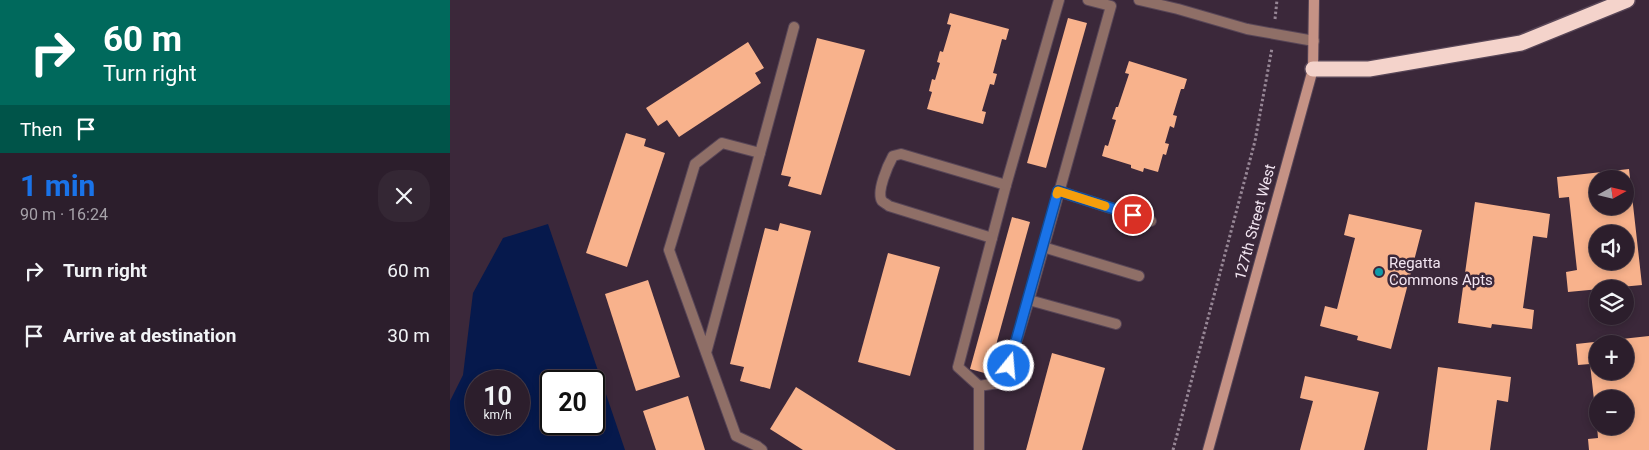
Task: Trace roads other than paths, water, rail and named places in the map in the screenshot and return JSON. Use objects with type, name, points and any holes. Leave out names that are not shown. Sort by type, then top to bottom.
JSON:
[{"type":"highway","points":[[1313,69],[1369,69],[1520,44],[1627,0]]},
{"type":"street","points":[[979,450],[979,386],[958,367],[1006,184],[1059,0]]},
{"type":"street","points":[[979,386],[1004,382],[1043,247],[1110,6],[1088,0]]},
{"type":"street","points":[[1139,0],[1178,8],[1247,30],[1314,41]]},
{"type":"street","name":"127th Street West","points":[[1208,450],[1313,69],[1314,0]]},
{"type":"street","points":[[706,353],[794,27]]},
{"type":"street","points":[[760,153],[722,143],[695,164],[668,250],[736,436],[762,450]]},
{"type":"street","points":[[992,238],[889,206],[882,200],[880,192],[887,166],[893,156],[900,154],[1006,184]]},
{"type":"street","points":[[1058,191],[1151,221]]},
{"type":"street","points":[[1043,247],[1139,276]]},
{"type":"street","points":[[1028,300],[1116,324]]},
{"type":"water","points":[[548,224],[598,370],[540,370],[540,435],[605,435],[605,391],[625,450],[450,450],[450,401],[463,375],[473,293],[503,238]]},
{"type":"place","name":"Regatta Commons Apts","points":[[1379,272]]}]
